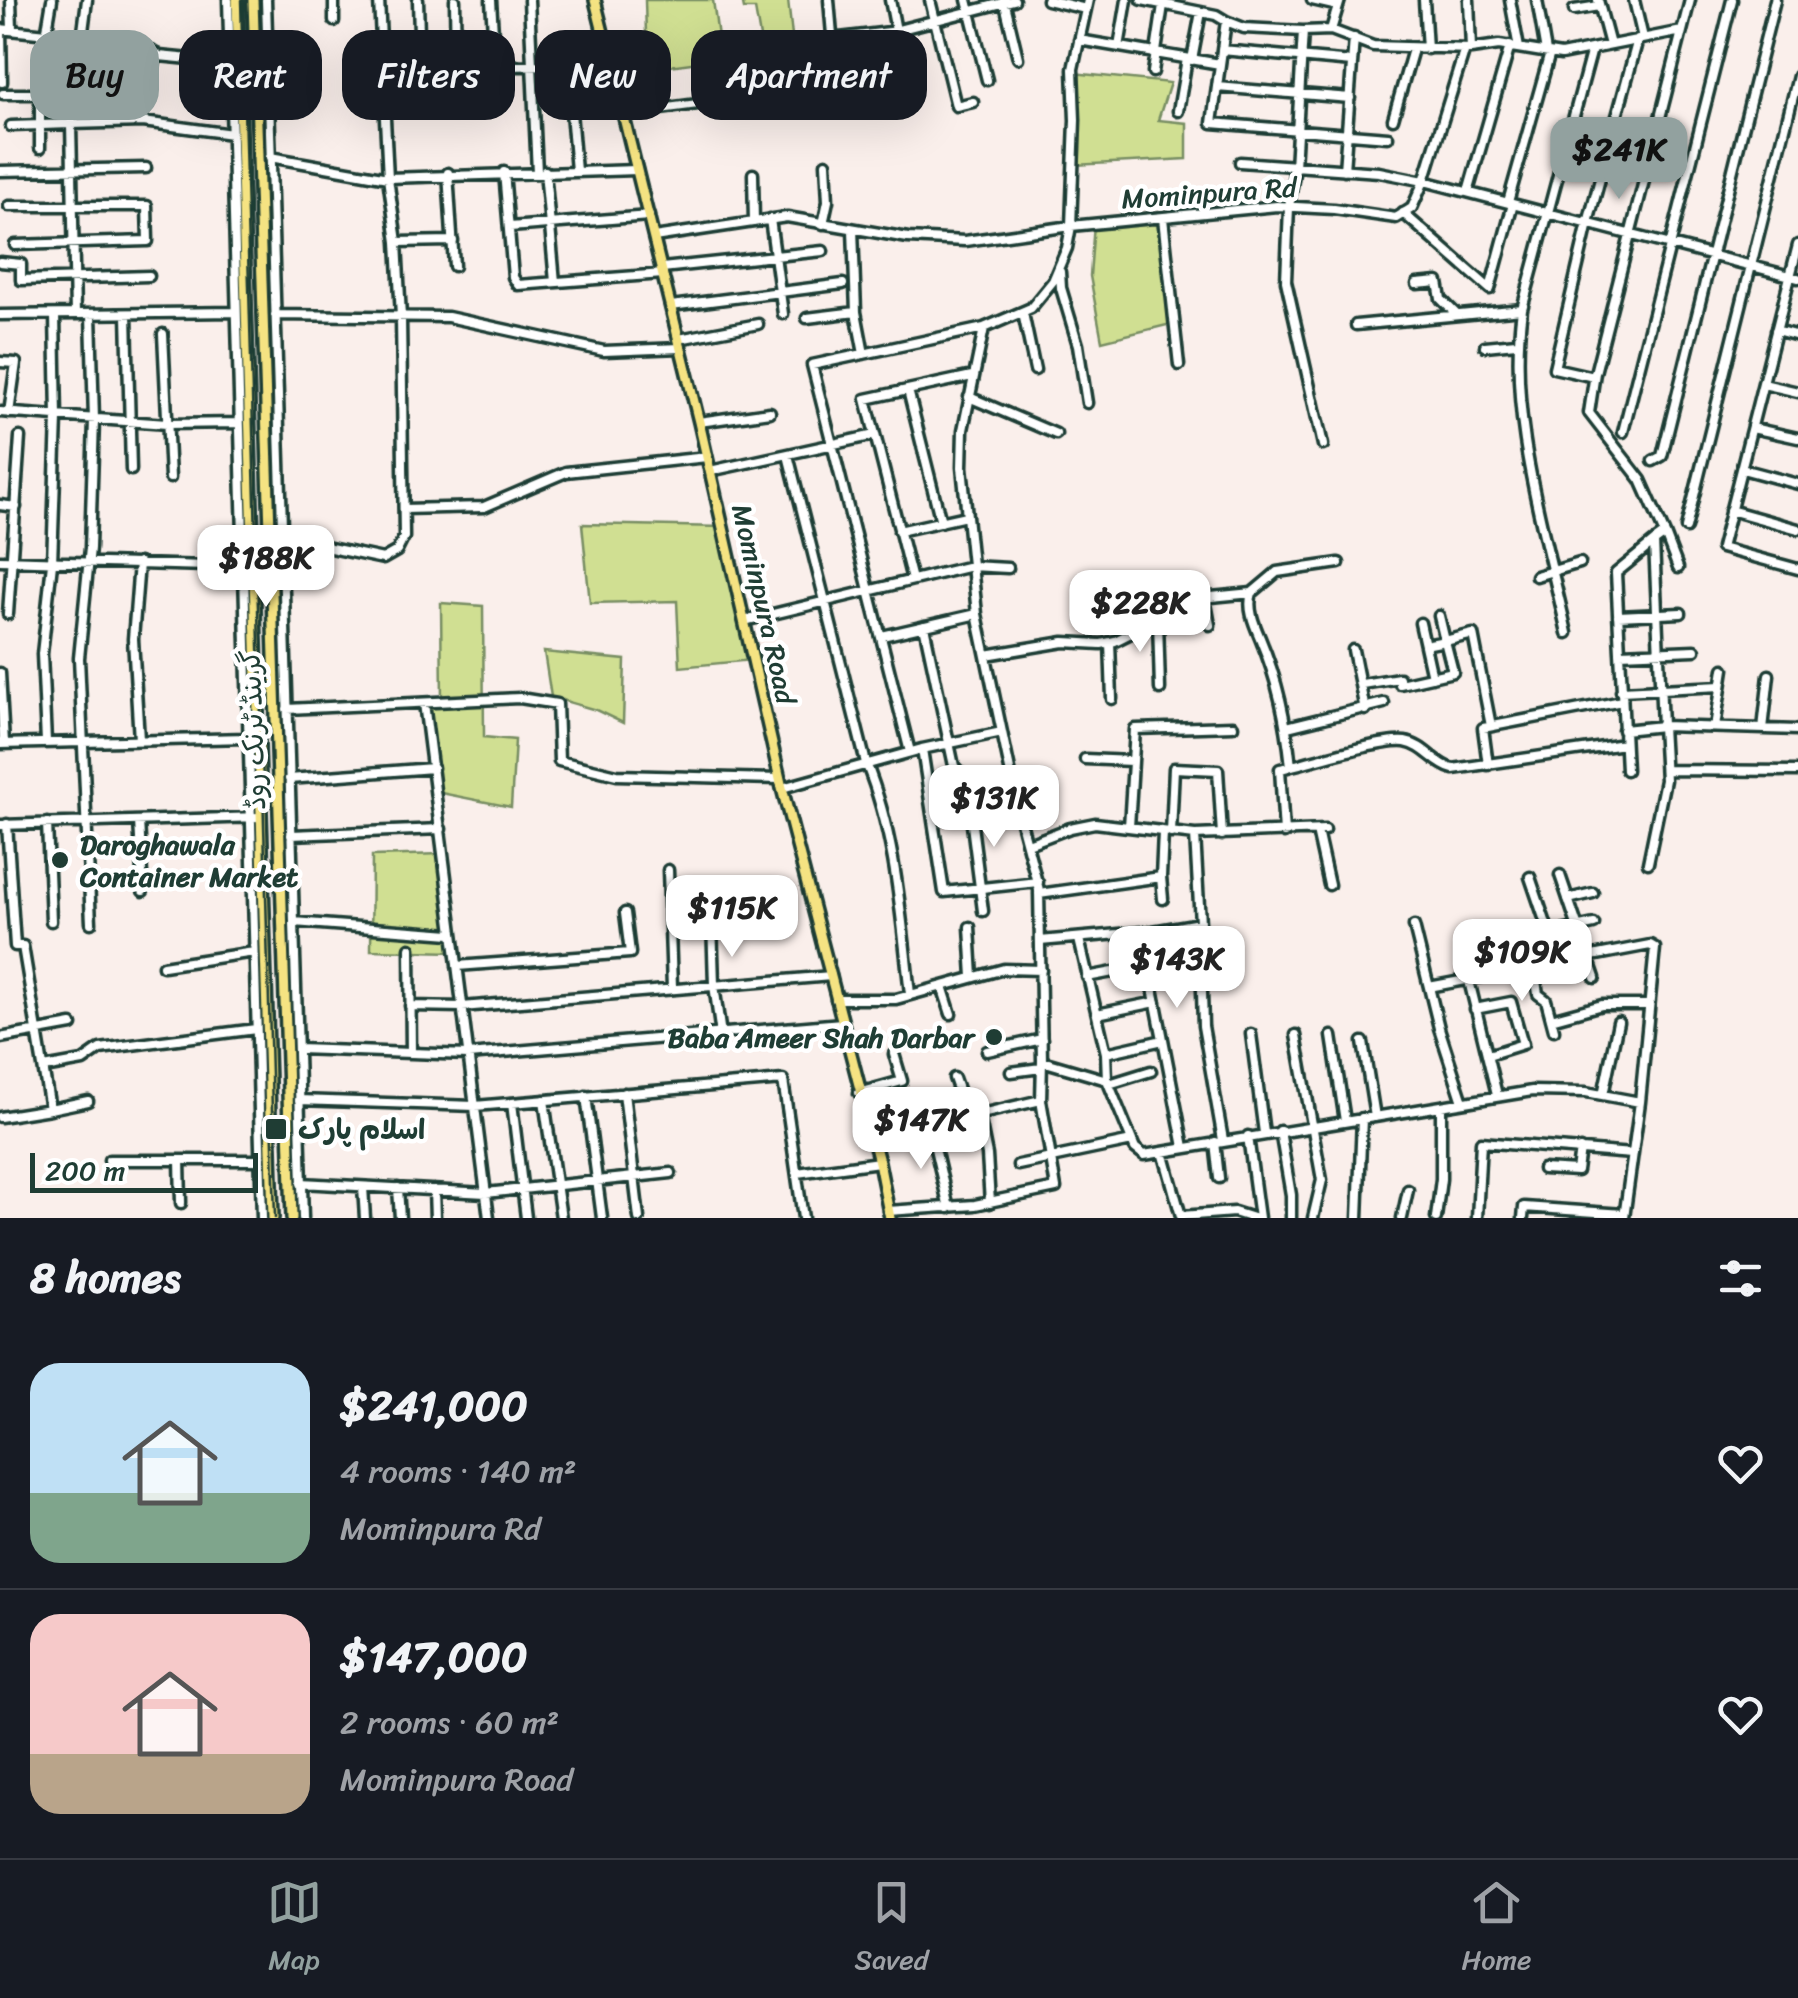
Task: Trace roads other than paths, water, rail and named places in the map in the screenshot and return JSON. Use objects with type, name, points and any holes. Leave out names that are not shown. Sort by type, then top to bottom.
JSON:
[{"type":"main road","name":"گرینڈ ٹرنک روڈ","points":[[237,0],[251,691],[273,1218]]},
{"type":"main road","name":"گرینڈ ٹرنک روڈ","points":[[253,0],[292,1218]]},
{"type":"main road","name":"Mominpura Road","points":[[595,0],[602,30]]},
{"type":"main road","name":"Mominpura Road","points":[[624,120],[699,422],[781,783],[879,1162],[889,1215]]},
{"type":"main road","points":[[251,691],[274,690]]},
{"type":"street","points":[[2,82],[4,29],[11,0]]},
{"type":"street","points":[[48,30],[52,0]]},
{"type":"street","points":[[84,30],[87,0]]},
{"type":"street","points":[[228,0],[229,30]]},
{"type":"street","points":[[266,0],[302,1218]]},
{"type":"street","points":[[334,0],[334,22]]},
{"type":"street","points":[[379,0],[381,30]]},
{"type":"street","points":[[418,0],[419,30]]},
{"type":"street","points":[[455,0],[455,30]]},
{"type":"street","points":[[490,0],[492,30]]},
{"type":"street","points":[[529,0],[530,65],[555,282]]},
{"type":"street","points":[[829,0],[830,30]]},
{"type":"street","points":[[890,0],[896,30],[1008,1],[1018,58]]},
{"type":"street","points":[[930,0],[956,106],[973,102]]},
{"type":"street","points":[[967,0],[987,80]]},
{"type":"street","points":[[910,752],[812,364],[984,328],[1024,312],[1047,290],[1060,267],[1071,226],[1076,120],[1073,70],[1087,5],[1047,0]]},
{"type":"street","points":[[1119,46],[1127,0]]},
{"type":"street","points":[[1142,0],[1201,12],[1244,28],[1331,30],[1374,46],[1413,49],[1515,47],[1561,54],[1682,31]]},
{"type":"street","points":[[1312,0],[1339,3],[1331,30]]},
{"type":"street","points":[[1424,0],[1427,48]]},
{"type":"street","points":[[1468,0],[1468,49],[1424,181],[1412,208],[1403,214],[1490,289],[1548,53],[1537,0]]},
{"type":"street","points":[[1468,192],[1515,47],[1510,0]]},
{"type":"street","points":[[1594,377],[1554,368],[1588,223],[1641,38],[1634,0]]},
{"type":"street","points":[[1678,568],[1640,480],[1589,413],[1594,377],[1690,0]]},
{"type":"street","points":[[1623,432],[1732,0]]},
{"type":"street","points":[[1653,461],[1662,456],[1776,0]]},
{"type":"street","points":[[1574,10],[1598,3],[1610,45]]},
{"type":"street","points":[[1153,72],[1163,5]]},
{"type":"street","points":[[1178,111],[1201,12]]},
{"type":"street","points":[[1226,21],[1212,124],[1388,137]]},
{"type":"street","points":[[4,29],[30,31]]},
{"type":"street","points":[[1303,30],[1286,281],[1323,445]]},
{"type":"street","points":[[1344,170],[1354,38]]},
{"type":"street","points":[[1079,40],[1220,64]]},
{"type":"street","points":[[1393,119],[1413,49]]},
{"type":"street","points":[[1567,632],[1530,465],[1516,344],[1522,308],[1592,49]]},
{"type":"street","points":[[1222,50],[1352,62]]},
{"type":"street","points":[[515,65],[535,65]]},
{"type":"street","points":[[1686,528],[1798,76]]},
{"type":"street","points":[[1217,87],[1350,98]]},
{"type":"street","points":[[2,94],[30,94]]},
{"type":"street","points":[[40,120],[40,148]]},
{"type":"street","points":[[71,120],[76,314]]},
{"type":"street","points":[[232,120],[240,209],[236,312],[242,567],[251,691],[247,738],[255,818],[254,952],[262,1218]]},
{"type":"street","points":[[284,538],[384,559],[402,545],[401,317],[385,120]]},
{"type":"street","points":[[572,120],[576,171]]},
{"type":"street","points":[[11,126],[140,122],[232,134]]},
{"type":"street","points":[[270,158],[388,178],[448,173],[638,170]]},
{"type":"street","points":[[1240,162],[1380,172],[1424,181],[1794,277]]},
{"type":"street","points":[[823,224],[828,201],[826,164]]},
{"type":"street","points":[[0,171],[146,168]]},
{"type":"street","points":[[504,172],[515,282],[527,286],[823,251]]},
{"type":"street","points":[[448,173],[454,266]]},
{"type":"street","points":[[753,174],[754,222]]},
{"type":"street","points":[[9,206],[147,206],[148,241],[15,245]]},
{"type":"street","name":"Mominpura Rd","points":[[654,237],[787,217],[908,238],[965,241],[1071,226],[1289,206],[1396,218],[1403,214]]},
{"type":"street","points":[[510,227],[649,216]]},
{"type":"street","points":[[1163,218],[1180,364]]},
{"type":"street","points":[[770,219],[783,314]]},
{"type":"street","points":[[853,229],[856,312],[864,354]]},
{"type":"street","points":[[397,242],[453,241]]},
{"type":"street","points":[[1798,245],[1794,277],[1776,330],[1721,548],[1798,568]]},
{"type":"street","points":[[0,262],[21,264],[21,280],[149,276]]},
{"type":"street","points":[[1060,267],[1087,402]]},
{"type":"street","points":[[1416,284],[1438,282],[1441,299],[1456,314]]},
{"type":"street","points":[[671,306],[842,284]]},
{"type":"street","points":[[1356,325],[1522,308]]},
{"type":"street","points":[[0,315],[236,312]]},
{"type":"street","points":[[807,318],[856,312]]},
{"type":"street","points":[[1024,312],[1035,370]]},
{"type":"street","points":[[46,742],[42,654],[52,563],[54,314]]},
{"type":"street","points":[[91,314],[94,420],[79,658],[91,924]]},
{"type":"street","points":[[127,314],[131,470]]},
{"type":"street","points":[[275,315],[448,318],[604,351],[680,343],[758,324]]},
{"type":"street","points":[[889,1215],[990,1202],[1056,1188],[1041,1100],[1038,882],[1019,814],[977,614],[966,516],[962,467],[968,397],[984,328]]},
{"type":"street","points":[[1776,330],[1798,336]]},
{"type":"street","points":[[164,334],[170,478]]},
{"type":"street","points":[[1485,346],[1516,344]]},
{"type":"street","points":[[0,362],[16,362],[4,413],[167,424],[240,423]]},
{"type":"street","points":[[912,580],[866,399],[972,376]]},
{"type":"street","points":[[1763,384],[1798,392]]},
{"type":"street","points":[[908,390],[940,522]]},
{"type":"street","points":[[968,397],[1056,434]]},
{"type":"street","points":[[699,422],[770,412]]},
{"type":"street","points":[[1752,428],[1798,438]]},
{"type":"street","points":[[710,470],[875,435]]},
{"type":"street","points":[[8,614],[20,437]]},
{"type":"street","points":[[788,455],[866,764],[880,796],[896,875],[910,994]]},
{"type":"street","points":[[404,509],[484,507],[566,472],[707,457]]},
{"type":"street","points":[[1742,470],[1798,484]]},
{"type":"street","points":[[0,506],[16,507]]},
{"type":"street","points":[[1730,510],[1798,529]]},
{"type":"street","points":[[900,531],[966,516]]},
{"type":"street","points":[[1626,770],[1616,572],[1665,534]]},
{"type":"street","points":[[1648,863],[1666,770],[1654,542]]},
{"type":"street","points":[[0,560],[242,567]]},
{"type":"street","points":[[139,740],[132,639],[140,563]]},
{"type":"street","points":[[1291,766],[1275,672],[1249,602],[1252,593],[1278,572],[1340,563]]},
{"type":"street","points":[[1536,576],[1580,563]]},
{"type":"street","points":[[744,621],[971,566],[1008,568]]},
{"type":"street","points":[[986,655],[1064,642],[1110,642],[1205,598],[1252,593]]},
{"type":"street","points":[[1205,598],[1210,625]]},
{"type":"street","points":[[1618,616],[1681,613]]},
{"type":"street","points":[[882,636],[977,614]]},
{"type":"street","points":[[1362,684],[1399,678],[1400,684],[1453,672],[1440,616]]},
{"type":"street","points":[[1158,620],[1160,689]]},
{"type":"street","points":[[1420,623],[1432,677]]},
{"type":"street","points":[[924,626],[954,766],[960,773],[983,910]]},
{"type":"street","points":[[1426,645],[1472,634],[1491,726]]},
{"type":"street","points":[[1110,642],[1112,699]]},
{"type":"street","points":[[1353,650],[1365,710]]},
{"type":"street","points":[[1620,654],[1695,650]]},
{"type":"street","points":[[1715,727],[1724,668]]},
{"type":"street","points":[[0,673],[2,744],[247,738]]},
{"type":"street","points":[[1763,729],[1769,676]]},
{"type":"street","points":[[1622,691],[1721,686]]},
{"type":"street","points":[[287,710],[520,698],[558,704],[559,761],[616,775],[781,783],[1002,732]]},
{"type":"street","points":[[1488,765],[1483,728],[1622,701]]},
{"type":"street","points":[[424,703],[489,1218]]},
{"type":"street","points":[[1286,727],[1384,704]]},
{"type":"street","points":[[1128,827],[1133,734],[1138,728],[1233,726]]},
{"type":"street","points":[[1624,730],[1662,726],[1798,730]]},
{"type":"street","points":[[1284,833],[1280,769],[1291,766],[1406,742],[1427,752],[1439,766],[1452,769],[1624,744]]},
{"type":"street","points":[[922,749],[944,892],[1038,882]]},
{"type":"street","points":[[1085,759],[1132,761]]},
{"type":"street","points":[[289,779],[433,768]]},
{"type":"street","points":[[1162,899],[1174,768],[1218,770],[1222,835]]},
{"type":"street","points":[[1666,770],[1798,772]]},
{"type":"street","points":[[934,819],[1019,814]]},
{"type":"street","points":[[50,1108],[23,946],[15,946],[4,824],[255,818]]},
{"type":"street","points":[[139,821],[143,891]]},
{"type":"street","points":[[48,823],[51,922]]},
{"type":"street","points":[[1028,844],[1083,824],[1222,835],[1321,830],[1329,884]]},
{"type":"street","points":[[291,835],[441,830]]},
{"type":"street","points":[[1195,834],[1204,1026],[1219,1141],[1219,1178]]},
{"type":"street","points":[[668,870],[672,988]]},
{"type":"street","points":[[1560,875],[1595,978]]},
{"type":"street","points":[[1530,877],[1559,962]]},
{"type":"street","points":[[1039,894],[1161,878]]},
{"type":"street","points":[[711,887],[714,985],[721,1035]]},
{"type":"street","points":[[1568,898],[1594,893]]},
{"type":"street","points":[[457,966],[630,954],[625,913]]},
{"type":"street","points":[[294,922],[451,934]]},
{"type":"street","points":[[1040,940],[1079,939],[1200,923]]},
{"type":"street","points":[[1497,1095],[1466,981],[1462,952],[1594,924]]},
{"type":"street","points":[[1414,926],[1463,1102]]},
{"type":"street","points":[[970,927],[973,977]]},
{"type":"street","points":[[1079,939],[1106,1053],[1108,1082],[1132,1141],[1144,1155],[1532,1091],[1603,1095],[1640,1102]]},
{"type":"street","points":[[1429,987],[1650,945],[1654,948],[1640,1102],[1624,1216],[1524,1207],[1523,1218]]},
{"type":"street","points":[[410,948],[411,1053]]},
{"type":"street","points":[[163,966],[254,952]]},
{"type":"street","points":[[1534,967],[1538,994],[1546,1000],[1554,1030]]},
{"type":"street","points":[[836,998],[875,1000],[1016,968],[1041,970]]},
{"type":"street","points":[[1088,977],[1128,970]]},
{"type":"street","points":[[410,1006],[462,1007],[832,976]]},
{"type":"street","points":[[942,986],[950,1014]]},
{"type":"street","points":[[1154,988],[1184,1147]]},
{"type":"street","points":[[1097,1014],[1156,1002]]},
{"type":"street","points":[[1475,1010],[1511,1002],[1523,1044],[1488,1055]]},
{"type":"street","points":[[1551,1019],[1602,1005],[1649,1006]]},
{"type":"street","points":[[1603,1095],[1618,1022]]},
{"type":"street","points":[[298,1049],[468,1055],[842,1023]]},
{"type":"street","points":[[0,1038],[72,1024]]},
{"type":"street","points":[[44,1068],[83,1061],[100,1049],[256,1028]]},
{"type":"street","points":[[1251,1034],[1264,1134]]},
{"type":"street","points":[[1296,1035],[1322,1180],[1313,1218]]},
{"type":"street","points":[[1332,1036],[1345,1121]]},
{"type":"street","points":[[987,1051],[1042,1039]]},
{"type":"street","points":[[1106,1053],[1164,1040]]},
{"type":"street","points":[[1363,1042],[1375,1117]]},
{"type":"street","points":[[859,1092],[902,1081],[894,1054]]},
{"type":"street","points":[[1011,1072],[1041,1064],[1108,1082],[1151,1071]]},
{"type":"street","points":[[954,1078],[968,1118]]},
{"type":"street","points":[[299,1100],[475,1106],[783,1080],[803,1218]]},
{"type":"street","points":[[624,1094],[638,1218]]},
{"type":"street","points":[[586,1096],[602,1218]]},
{"type":"street","points":[[936,1098],[943,1126]]},
{"type":"street","points":[[0,1117],[88,1100]]},
{"type":"street","points":[[544,1100],[561,1218]]},
{"type":"street","points":[[870,1129],[943,1126],[1041,1100]]},
{"type":"street","points":[[512,1103],[526,1218]]},
{"type":"street","points":[[1436,1218],[1441,1179],[1441,1107]]},
{"type":"street","points":[[980,1115],[990,1202]]},
{"type":"street","points":[[1358,1218],[1362,1118]]},
{"type":"street","points":[[930,1127],[949,1208]]},
{"type":"street","points":[[1280,1131],[1292,1195],[1291,1218]]},
{"type":"street","points":[[1163,1152],[1181,1216],[1234,1212],[1256,1218],[1248,1136]]},
{"type":"street","points":[[1018,1165],[1132,1141]]},
{"type":"street","points":[[1478,1218],[1481,1142],[1632,1154]]},
{"type":"street","points":[[1543,1169],[1577,1171],[1580,1149]]},
{"type":"street","points":[[109,1160],[260,1160]]},
{"type":"street","points":[[180,1160],[181,1203]]},
{"type":"street","points":[[797,1173],[879,1162]]},
{"type":"street","points":[[302,1184],[486,1193],[672,1173]]},
{"type":"street","points":[[363,1186],[364,1218]]},
{"type":"street","points":[[398,1188],[400,1218]]},
{"type":"street","points":[[434,1190],[436,1218]]},
{"type":"street","points":[[1402,1218],[1408,1190]]},
{"type":"railway","points":[[241,0],[275,1218]]},
{"type":"place","name":"Daroghawala Container Market","points":[[60,860]]},
{"type":"place","name":"Baba Ameer Shah Darbar","points":[[994,1037]]},
{"type":"place","name":"اسلام پارک","points":[[276,1129]]}]
